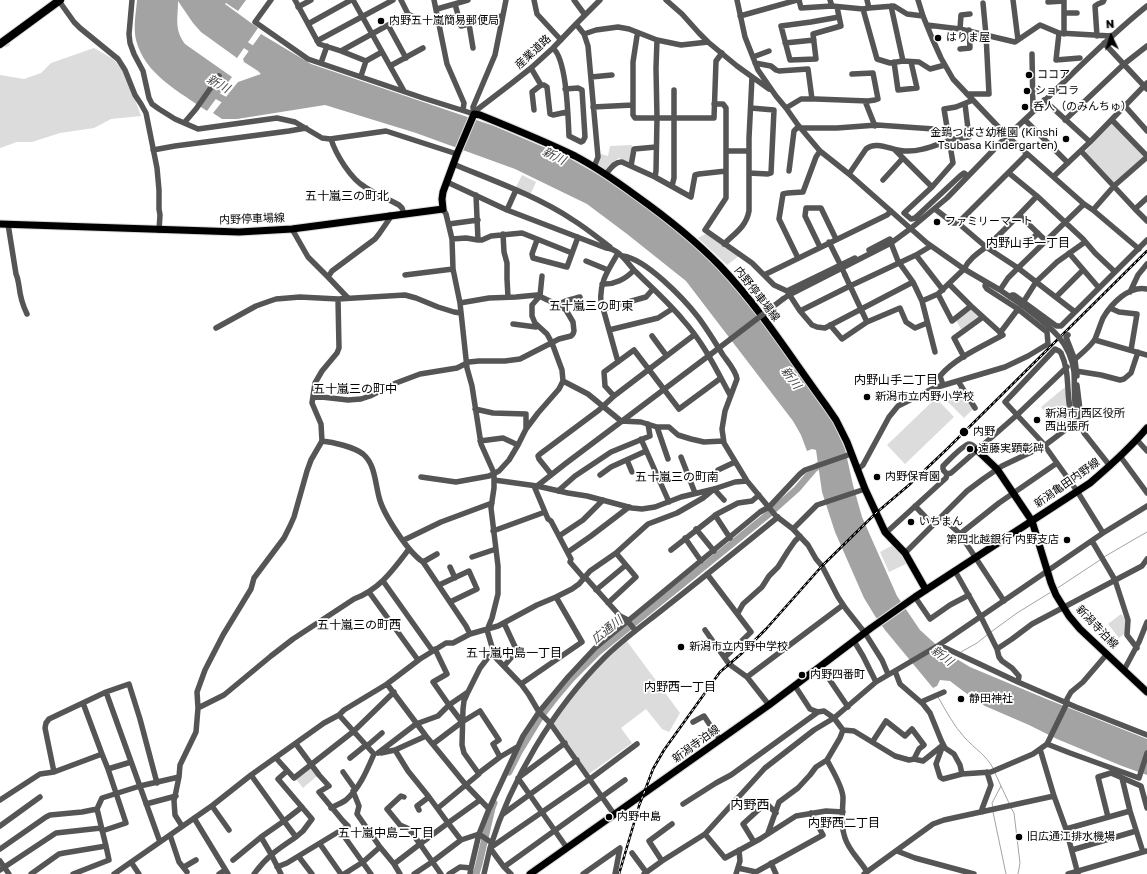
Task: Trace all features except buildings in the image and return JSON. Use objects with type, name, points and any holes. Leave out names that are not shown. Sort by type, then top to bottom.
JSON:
[{"type":"highway","points":[[0,44],[59,0]]},
{"type":"main road","points":[[443,208],[443,192],[473,115]]},
{"type":"main road","name":"内野停車場線","points":[[473,115],[480,115],[540,140],[576,157],[606,174],[684,231],[705,250],[735,282],[750,301],[825,404],[842,431],[865,489],[885,532],[905,553],[926,590]]},
{"type":"main road","name":"内野停車場線","points":[[0,224],[239,232],[292,228],[443,208]]},
{"type":"main road","name":"新潟亀田内野線","points":[[926,590],[1090,483],[1110,466],[1147,428]]},
{"type":"main road","points":[[977,450],[996,469],[1032,521]]},
{"type":"main road","name":"新潟寺泊線","points":[[1032,521],[1047,571],[1056,595],[1063,607],[1080,629],[1147,692]]},
{"type":"main road","points":[[915,597],[926,590]]},
{"type":"main road","name":"新潟寺泊線","points":[[530,874],[769,705],[915,597]]},
{"type":"street","points":[[59,0],[77,25],[113,54],[122,64],[135,95],[144,109],[157,168],[160,215],[159,230]]},
{"type":"street","points":[[132,0],[129,34],[130,43],[143,72],[149,98],[152,104],[184,123],[198,129],[277,118],[295,122],[322,138],[331,139],[386,131],[458,152]]},
{"type":"street","points":[[271,0],[256,22],[308,59],[463,110],[473,115],[473,106],[495,55],[506,0]]},
{"type":"street","points":[[295,0],[319,44],[366,61]]},
{"type":"street","points":[[298,7],[311,0]]},
{"type":"street","points":[[308,24],[352,0],[404,91]]},
{"type":"street","points":[[317,42],[393,0]]},
{"type":"street","points":[[401,0],[408,14],[417,19]]},
{"type":"street","points":[[434,0],[447,64],[464,103],[463,110]]},
{"type":"street","points":[[437,9],[468,0]]},
{"type":"street","points":[[534,0],[537,14],[561,40]]},
{"type":"street","points":[[574,0],[585,15]]},
{"type":"street","name":"産業道路","points":[[473,115],[478,109],[531,68],[600,0]]},
{"type":"street","points":[[666,0],[682,14],[698,33],[708,42],[773,92]]},
{"type":"street","points":[[737,0],[745,37],[758,70],[773,92],[820,151],[849,174],[931,246],[964,269],[1010,297],[1051,328],[1063,342],[1071,357],[1074,372],[1074,401],[1076,419]]},
{"type":"street","points":[[740,16],[798,0],[801,8],[833,4],[844,7],[866,9],[894,6],[907,14],[923,16]]},
{"type":"street","points":[[843,0],[844,7]]},
{"type":"street","points":[[867,0],[866,9],[877,59],[890,63],[903,61],[920,62],[930,69],[945,65]]},
{"type":"street","points":[[918,0],[926,25],[945,65],[954,79],[967,94],[1007,136],[1084,204],[1139,249]]},
{"type":"street","points":[[1013,0],[1018,40]]},
{"type":"street","points":[[1097,36],[1095,6],[1104,0]]},
{"type":"street","points":[[1048,2],[1064,1],[1062,34],[1056,60],[1080,58]]},
{"type":"street","points":[[967,94],[989,94],[984,3]]},
{"type":"street","points":[[455,4],[461,26],[502,16]]},
{"type":"street","points":[[785,43],[814,37],[841,26],[839,16],[833,4]]},
{"type":"street","points":[[891,6],[903,61]]},
{"type":"street","points":[[788,293],[890,241],[910,229],[947,198],[1007,136],[1111,36],[1147,6]]},
{"type":"street","points":[[1064,13],[1077,12]]},
{"type":"street","points":[[341,51],[408,14]]},
{"type":"street","points":[[960,28],[961,15],[970,14]]},
{"type":"street","points":[[811,22],[816,59],[790,60],[781,26],[839,16]]},
{"type":"street","points":[[469,24],[473,48]]},
{"type":"street","points":[[576,24],[584,34],[588,46],[598,157],[594,168]]},
{"type":"street","points":[[388,25],[406,58]]},
{"type":"street","points":[[926,25],[960,28],[1015,42],[1040,25],[1062,34],[1111,36]]},
{"type":"street","points":[[584,34],[596,30],[618,27],[629,29],[657,40],[681,45],[708,42]]},
{"type":"street","points":[[960,49],[970,48],[969,30]]},
{"type":"street","points":[[638,33],[634,53],[633,116],[635,118],[714,118],[716,61],[722,54]]},
{"type":"street","points":[[654,177],[656,171],[657,40]]},
{"type":"street","points":[[1054,176],[1081,152],[1146,86],[1104,43]]},
{"type":"street","points":[[321,64],[327,46]]},
{"type":"street","points":[[1066,120],[1124,64],[1147,46]]},
{"type":"street","points":[[390,66],[423,48]]},
{"type":"street","points":[[553,48],[556,50],[562,66],[570,136],[583,142],[585,138],[582,90],[578,88],[565,89]]},
{"type":"street","points":[[754,60],[770,51]]},
{"type":"street","points":[[361,76],[366,61],[382,52]]},
{"type":"street","points":[[1032,54],[1033,111]]},
{"type":"street","points":[[754,60],[771,66],[779,71],[808,69],[812,99]]},
{"type":"street","points":[[894,62],[898,90],[916,88],[911,62]]},
{"type":"street","points":[[531,68],[541,85]]},
{"type":"street","points":[[786,108],[801,99],[866,101],[878,99],[873,73],[852,74]]},
{"type":"street","points":[[591,77],[612,75]]},
{"type":"street","points":[[184,123],[196,109],[219,76]]},
{"type":"street","points":[[724,244],[746,223],[748,217],[752,77]]},
{"type":"street","points":[[534,110],[532,92],[541,85],[544,85],[547,86],[550,114],[553,115],[567,112]]},
{"type":"street","points":[[672,186],[674,178],[674,90]]},
{"type":"street","points":[[968,176],[964,173],[960,176],[915,218],[910,219],[904,213],[932,187],[952,163],[944,109],[956,108],[973,100]]},
{"type":"street","points":[[1044,100],[1090,142]]},
{"type":"street","points":[[866,101],[874,126]]},
{"type":"street","points":[[714,104],[722,104],[726,108],[726,198],[705,230],[752,263],[774,285],[788,293],[800,311],[817,327],[824,328],[913,282]]},
{"type":"street","points":[[849,174],[869,146],[875,145],[905,151],[920,150],[955,138],[969,137],[965,104]]},
{"type":"street","points":[[593,107],[633,105]]},
{"type":"street","points":[[1125,106],[1147,131]]},
{"type":"street","points":[[749,174],[771,173],[774,110],[751,108]]},
{"type":"street","points":[[1025,120],[1068,163]]},
{"type":"street","points":[[1093,210],[1114,186],[1147,156],[1112,120]]},
{"type":"street","points":[[789,171],[794,131],[800,127],[837,128],[874,126],[934,129]]},
{"type":"street","points":[[153,150],[306,128]]},
{"type":"street","points":[[331,139],[344,166],[352,175],[364,187],[399,205],[404,214]]},
{"type":"street","points":[[632,166],[634,149],[656,147]]},
{"type":"street","points":[[895,149],[932,187]]},
{"type":"street","points":[[726,150],[749,152]]},
{"type":"street","points":[[798,258],[779,219],[783,194],[803,192],[816,157],[820,151]]},
{"type":"street","points":[[1081,152],[1147,221]]},
{"type":"street","points":[[958,223],[1027,154]]},
{"type":"street","points":[[883,180],[904,158]]},
{"type":"street","points":[[606,174],[611,167],[620,161],[672,186],[691,197],[694,176],[699,174],[726,171]]},
{"type":"street","points":[[453,164],[516,190],[551,207],[573,220],[612,248],[684,320],[710,354],[730,395]]},
{"type":"street","points":[[1009,173],[1065,222],[1115,272]]},
{"type":"street","points":[[447,182],[507,210],[606,248],[612,248]]},
{"type":"street","points":[[507,210],[516,190]]},
{"type":"street","points":[[476,195],[478,240]]},
{"type":"street","points":[[922,301],[938,294],[943,290],[964,269],[966,264],[976,254],[986,247],[1037,196]]},
{"type":"street","points":[[1135,209],[1147,198]]},
{"type":"street","points":[[1000,290],[1008,278],[1084,204]]},
{"type":"street","points":[[443,208],[449,224],[452,239],[453,269],[460,303],[467,368],[472,386],[480,441],[494,473],[492,503],[493,531],[498,566],[498,594],[492,618],[487,630],[495,657],[521,684],[539,713],[550,723],[565,743],[614,814]]},
{"type":"street","points":[[820,247],[805,216],[806,208],[820,208],[836,239]]},
{"type":"street","points":[[935,209],[953,223],[958,223],[986,247],[1018,268],[1075,312]]},
{"type":"street","points":[[764,275],[886,215],[891,211]]},
{"type":"street","points":[[328,277],[332,271],[380,234],[390,218],[390,215]]},
{"type":"street","points":[[1019,215],[1046,241]]},
{"type":"street","points":[[449,224],[478,220]]},
{"type":"street","points":[[8,224],[16,274],[19,279],[18,284],[27,314]]},
{"type":"street","points":[[292,228],[308,256],[348,298]]},
{"type":"street","points":[[452,239],[466,238],[482,240],[491,236],[522,233],[572,253]]},
{"type":"street","points":[[1028,243],[1038,233]]},
{"type":"street","points":[[503,234],[504,252],[507,262],[506,279],[508,297]]},
{"type":"street","points":[[537,240],[532,254],[533,258],[567,267],[578,237]]},
{"type":"street","points":[[986,282],[986,289],[1021,305],[1057,326],[1061,326],[1147,240]]},
{"type":"street","points":[[890,241],[899,263],[913,282],[922,301],[935,352]]},
{"type":"street","points":[[536,486],[783,299],[788,293],[890,241]]},
{"type":"street","points":[[829,242],[867,322]]},
{"type":"street","points":[[1000,333],[1036,282],[1057,262],[1085,242]]},
{"type":"street","points":[[800,311],[916,255],[931,246]]},
{"type":"street","points":[[1069,253],[1099,288]]},
{"type":"street","points":[[618,362],[601,294],[605,275],[620,255]]},
{"type":"street","points":[[620,255],[628,257],[654,273],[682,299],[699,318],[736,376],[733,391],[730,395],[725,410],[722,429],[723,441],[747,481],[777,517],[793,529],[808,545],[822,566],[838,598],[865,633],[882,660],[888,674]]},
{"type":"street","points":[[916,255],[943,290]]},
{"type":"street","points":[[586,261],[608,270]]},
{"type":"street","points":[[1130,292],[1138,275],[1147,264]]},
{"type":"street","points":[[405,275],[453,269]]},
{"type":"street","points":[[602,284],[627,278],[634,270]]},
{"type":"street","points":[[1056,297],[1083,270]]},
{"type":"street","points":[[421,477],[456,482],[489,476],[499,471],[509,460],[526,429],[564,381],[562,370],[552,343],[547,334],[535,323],[532,316],[532,305],[540,296],[542,276]]},
{"type":"street","points":[[943,385],[940,376],[945,370],[964,357],[1003,335],[949,284]]},
{"type":"street","points":[[885,532],[888,531],[946,478],[947,474],[952,473],[1017,415],[1075,360],[1094,340],[1103,319],[1117,300],[1130,292],[1142,288],[1147,289]]},
{"type":"street","points":[[604,309],[646,296],[653,289]]},
{"type":"street","points":[[313,396],[348,400],[361,399],[405,379],[420,374],[457,368],[467,363],[479,360],[505,361],[520,359],[560,339],[571,336],[574,331],[573,322],[566,310],[540,296],[532,294],[489,298],[460,303]]},
{"type":"street","points":[[938,294],[952,321],[971,306]]},
{"type":"street","points":[[216,328],[256,306],[276,299],[300,297],[338,299],[405,295],[460,313]]},
{"type":"street","points":[[558,305],[568,300],[580,297]]},
{"type":"street","points":[[182,826],[175,815],[174,801],[180,765],[196,732],[198,708],[197,692],[205,670],[223,635],[251,589],[254,578],[284,538],[294,517],[311,460],[322,441],[321,424],[312,403],[315,383],[339,348],[338,299]]},
{"type":"street","points":[[857,470],[863,465],[889,417],[898,406],[934,388],[1005,367],[1048,344],[1047,332],[1021,305]]},
{"type":"street","points":[[830,325],[842,339],[867,322],[900,308],[906,322],[915,328],[928,323]]},
{"type":"street","points":[[1110,308],[1119,312],[1136,314],[1131,350]]},
{"type":"street","points":[[609,330],[658,318],[672,309]]},
{"type":"street","points":[[964,357],[954,338],[983,317]]},
{"type":"street","points":[[513,324],[538,326]]},
{"type":"street","points":[[551,474],[538,456],[694,334]]},
{"type":"street","points":[[905,553],[967,491],[996,469],[1044,446],[1076,419],[1081,418],[1077,394],[1075,360],[1066,337],[1068,335]]},
{"type":"street","points":[[652,336],[666,355]]},
{"type":"street","points":[[1094,340],[1147,355]]},
{"type":"street","points":[[1103,533],[1077,491],[1044,446],[1006,404],[1005,401],[1055,349],[1059,351],[1066,368],[1069,408],[1084,433],[1110,466]]},
{"type":"street","points":[[614,396],[605,386],[604,372],[634,350],[679,409],[721,378]]},
{"type":"street","points":[[1076,371],[1120,380],[1124,379],[1131,373],[1138,352]]},
{"type":"street","points":[[564,381],[588,394],[621,421],[641,422],[657,427],[669,427],[678,435],[704,442],[723,441]]},
{"type":"street","points":[[958,381],[975,408]]},
{"type":"street","points":[[475,409],[493,413],[526,414],[526,429]]},
{"type":"street","points":[[558,491],[575,476],[610,452],[650,436],[648,424]]},
{"type":"street","points":[[657,427],[668,459]]},
{"type":"street","points":[[480,441],[503,438],[518,445]]},
{"type":"street","points":[[641,439],[669,502]]},
{"type":"street","points":[[1136,440],[1147,451]]},
{"type":"street","points":[[322,441],[348,447],[363,454],[368,459],[371,465],[382,508],[393,526],[417,558],[423,562],[470,634]]},
{"type":"street","points":[[947,474],[943,470],[944,466],[966,445],[971,444],[977,450]]},
{"type":"street","points":[[600,475],[611,467],[646,451]]},
{"type":"street","points":[[449,874],[460,867],[470,871],[479,834],[517,747],[539,713],[568,677],[596,648],[769,507],[805,470],[851,454]]},
{"type":"street","points":[[1120,456],[1147,493]]},
{"type":"street","points":[[681,457],[695,493]]},
{"type":"street","points":[[627,460],[632,472]]},
{"type":"street","points":[[718,470],[735,462]]},
{"type":"street","points":[[960,534],[1012,493],[1056,463]]},
{"type":"street","points":[[494,480],[536,486],[642,509],[655,507],[695,493],[735,482],[747,481]]},
{"type":"street","points":[[536,486],[545,512],[568,552],[571,559],[570,562],[635,630]]},
{"type":"street","points":[[714,489],[724,500]]},
{"type":"street","points":[[114,874],[212,806],[251,775],[324,723],[387,684],[418,660],[446,643],[453,643],[470,634],[487,630],[504,623],[537,604],[572,589],[579,584],[590,571],[616,553],[648,524],[678,513],[703,498],[714,489]]},
{"type":"street","points":[[793,529],[817,505],[865,489]]},
{"type":"street","points":[[671,550],[715,515],[738,503],[752,501],[759,495]]},
{"type":"street","points":[[559,536],[583,520],[603,500]]},
{"type":"street","points":[[404,540],[441,522],[492,503]]},
{"type":"street","points":[[915,506],[933,525]]},
{"type":"street","points":[[632,853],[645,873],[706,834],[765,768],[814,730],[834,718],[876,682],[939,645],[1103,533],[1147,506]]},
{"type":"street","points":[[568,552],[629,507]]},
{"type":"street","points":[[493,531],[545,512]]},
{"type":"street","points":[[715,515],[730,538]]},
{"type":"street","points":[[942,516],[960,534],[1004,601]]},
{"type":"street","points":[[484,874],[491,845],[502,814],[518,778],[550,723],[578,687],[604,658],[777,517]]},
{"type":"street","points":[[696,529],[714,551]]},
{"type":"street","points":[[738,613],[743,604],[762,587],[800,536]]},
{"type":"street","points":[[685,538],[701,561]]},
{"type":"street","points":[[1092,541],[1115,580],[1128,620],[1127,635],[1137,648]]},
{"type":"street","points":[[198,708],[224,695],[293,639],[354,599],[376,587],[383,581],[410,548]]},
{"type":"street","points":[[472,557],[496,549]]},
{"type":"street","points":[[608,603],[636,577],[616,553]]},
{"type":"street","points":[[423,562],[437,554]]},
{"type":"street","points":[[997,649],[1012,640],[1032,624],[1115,580],[1144,567],[1147,559]]},
{"type":"street","points":[[596,590],[626,565]]},
{"type":"street","points":[[450,567],[455,578]]},
{"type":"street","points":[[439,585],[469,571],[477,589],[450,602]]},
{"type":"street","points":[[955,571],[981,617],[997,649],[999,657],[1019,676],[1018,682]]},
{"type":"street","points":[[707,574],[751,632],[724,657]]},
{"type":"street","points":[[383,581],[434,650],[447,674],[433,682],[462,722]]},
{"type":"street","points":[[369,592],[418,660]]},
{"type":"street","points":[[915,597],[930,619],[969,595]]},
{"type":"street","points":[[521,684],[582,642],[556,597]]},
{"type":"street","points":[[747,677],[843,605]]},
{"type":"street","points":[[1124,670],[1137,648],[1147,622]]},
{"type":"street","points":[[504,623],[517,651],[504,666]]},
{"type":"street","points":[[705,630],[729,664],[747,677],[769,705]]},
{"type":"street","points":[[854,641],[876,682]]},
{"type":"street","points":[[939,645],[1018,682],[1147,735]]},
{"type":"street","points":[[479,773],[464,753],[462,745],[464,701],[480,668],[493,651]]},
{"type":"street","points":[[943,744],[936,764],[940,777],[943,779],[962,774],[989,772],[1033,754],[1047,744],[1067,703],[1066,699],[1071,692],[1083,682],[1107,654]]},
{"type":"street","points":[[820,667],[848,707]]},
{"type":"street","points":[[894,671],[900,684],[921,702],[930,713],[945,748],[954,754],[960,765],[962,774]]},
{"type":"street","points":[[54,772],[46,728],[48,719],[106,692],[129,684],[140,719],[156,783]]},
{"type":"street","points":[[387,684],[416,724],[489,809]]},
{"type":"street","points":[[795,686],[810,709],[818,712]]},
{"type":"street","points":[[106,692],[160,842]]},
{"type":"street","points":[[276,758],[294,778],[354,730],[394,692]]},
{"type":"street","points":[[332,808],[346,800],[365,774],[376,754],[416,724],[438,716],[468,692]]},
{"type":"street","points":[[921,702],[944,692]]},
{"type":"street","points":[[2,869],[56,833],[102,829],[126,823],[117,794],[83,703]]},
{"type":"street","points":[[433,744],[462,722],[480,711],[499,740],[492,744],[500,757]]},
{"type":"street","points":[[682,804],[731,775],[818,712],[824,711],[834,718],[843,730]]},
{"type":"street","points":[[339,715],[376,754]]},
{"type":"street","points":[[692,722],[704,716],[720,740]]},
{"type":"street","points":[[873,741],[886,721],[905,736],[912,729],[924,745],[919,749],[914,759]]},
{"type":"street","points":[[843,730],[854,730],[895,756],[909,760],[914,759],[923,761],[943,744]]},
{"type":"street","points":[[768,833],[780,802],[798,788],[816,767],[827,760],[843,730]]},
{"type":"street","points":[[350,758],[382,733]]},
{"type":"street","points":[[376,754],[395,750],[426,736]]},
{"type":"street","points":[[518,778],[565,743]]},
{"type":"street","points":[[277,867],[288,863],[341,832],[348,826],[319,792],[329,786],[310,764],[296,744]]},
{"type":"street","points":[[491,845],[543,812],[637,744]]},
{"type":"street","points":[[1047,744],[1139,778],[1147,753]]},
{"type":"street","points":[[438,808],[479,773],[500,757],[517,747]]},
{"type":"street","points":[[1040,749],[1054,796],[1066,829],[1077,872]]},
{"type":"street","points":[[395,750],[408,771],[438,808],[461,840]]},
{"type":"street","points":[[0,800],[40,774],[54,772],[102,754]]},
{"type":"street","points":[[502,814],[577,760]]},
{"type":"street","points":[[827,760],[841,789],[842,820],[845,838],[865,873],[933,824],[944,820],[1054,796]]},
{"type":"street","points":[[108,769],[131,762]]},
{"type":"street","points":[[254,874],[262,862],[271,854],[303,832],[312,819],[278,779],[288,771]]},
{"type":"street","points":[[343,772],[354,790],[359,806],[357,814],[400,874]]},
{"type":"street","points":[[982,812],[991,785],[989,772]]},
{"type":"street","points":[[1108,817],[1098,777],[1111,773],[1141,786],[1147,808]]},
{"type":"street","points":[[251,775],[296,837]]},
{"type":"street","points":[[73,874],[109,860],[97,809],[102,798],[140,786],[179,777]]},
{"type":"street","points":[[518,778],[567,848]]},
{"type":"street","points":[[1068,874],[1145,852],[1136,832],[1122,778]]},
{"type":"street","points":[[504,867],[625,780]]},
{"type":"street","points":[[0,826],[40,796]]},
{"type":"street","points":[[146,804],[176,796]]},
{"type":"street","points":[[404,797],[401,796],[387,809],[400,825],[409,828],[441,874]]},
{"type":"street","points":[[417,806],[429,797]]},
{"type":"street","points":[[394,864],[480,800]]},
{"type":"street","points":[[754,842],[743,824],[766,804],[776,813]]},
{"type":"street","points":[[212,806],[229,830]]},
{"type":"street","points":[[233,860],[261,836],[302,807]]},
{"type":"street","points":[[0,849],[50,815],[97,809]]},
{"type":"street","points":[[706,834],[725,858],[796,816],[826,811],[842,812]]},
{"type":"street","points":[[1066,829],[1130,811]]},
{"type":"street","points":[[739,850],[740,861],[737,871],[756,872],[822,835],[811,813]]},
{"type":"street","points":[[194,818],[227,872],[219,874]]},
{"type":"street","points":[[662,861],[648,841],[672,824]]},
{"type":"street","points":[[341,832],[371,874]]},
{"type":"street","points":[[1072,850],[1136,832]]},
{"type":"street","points":[[414,874],[461,840],[479,834]]},
{"type":"street","points":[[479,834],[491,845],[504,867],[511,874]]},
{"type":"street","points":[[170,835],[179,862],[185,869],[196,860]]},
{"type":"street","points":[[261,836],[281,874]]},
{"type":"street","points":[[320,844],[341,874]]},
{"type":"street","points":[[31,874],[60,854],[106,846]]},
{"type":"street","points":[[344,874],[363,862],[380,847]]},
{"type":"street","points":[[583,874],[620,848],[615,874]]},
{"type":"street","points":[[896,851],[915,858],[974,874]]},
{"type":"street","points":[[299,856],[312,874]]},
{"type":"street","points":[[0,861],[2,869],[9,874]]},
{"type":"street","points":[[131,862],[139,874]]},
{"type":"street","points":[[771,863],[776,874]]},
{"type":"shaded area","points":[[94,48],[113,59],[126,75],[141,116],[111,119],[94,128],[60,133],[32,142],[17,142],[0,148],[0,75],[24,79],[41,73],[51,63]]},
{"type":"shaded area","points":[[1111,124],[1113,124],[1144,157],[1114,183],[1086,153],[1086,151]]},
{"type":"shaded area","points":[[632,145],[631,160],[629,162],[619,158],[609,165],[604,172],[595,167],[598,153],[608,156],[610,146]]},
{"type":"shaded area","points":[[522,175],[536,182],[530,195],[515,189]]},
{"type":"shaded area","points":[[707,233],[739,256],[727,265],[698,238]]},
{"type":"shaded area","points":[[971,308],[981,317],[962,331],[956,320]]},
{"type":"shaded area","points":[[960,386],[974,408],[964,418],[945,399]]},
{"type":"shaded area","points":[[1065,387],[1072,422],[1067,426],[1063,421],[1056,425],[1041,407]]},
{"type":"shaded area","points":[[936,398],[954,417],[905,464],[887,445]]},
{"type":"shaded area","points":[[895,544],[910,562],[889,572],[880,552]]},
{"type":"shaded area","points":[[1121,614],[1127,620],[1126,635],[1124,634],[1119,638],[1108,624]]},
{"type":"shaded area","points":[[626,640],[680,713],[669,732],[662,729],[646,709],[621,728],[632,743],[589,774],[553,723],[593,670]]},
{"type":"shaded area","points":[[310,766],[317,776],[303,788],[295,778]]},
{"type":"water","points":[[137,0],[246,0],[238,11],[226,3],[225,4],[258,28],[237,58],[201,32],[178,1],[178,29],[185,44],[232,77],[207,111],[165,82],[147,63],[135,35]]},
{"type":"water","points":[[261,34],[311,64],[494,126],[567,157],[611,182],[698,244],[767,328],[833,422],[845,449],[862,517],[897,596],[920,630],[942,650],[970,667],[1147,739],[1147,775],[1057,739],[985,706],[950,681],[940,680],[937,686],[933,688],[885,630],[864,598],[835,532],[822,492],[816,450],[812,449],[807,451],[801,435],[793,421],[686,281],[587,204],[515,169],[416,133],[325,105],[237,119],[222,119],[213,113],[238,82],[261,74],[244,62],[243,59]]},
{"type":"waterway","name":"新川","points":[[238,40],[258,53]]},
{"type":"waterway","name":"新川","points":[[210,92],[232,104]]},
{"type":"waterway","name":"広通川","points":[[509,772],[519,752],[541,716],[572,678],[598,652],[770,513],[797,489],[819,465]]},
{"type":"waterway","points":[[1104,557],[1147,532]]},
{"type":"waterway","points":[[1056,589],[1100,560]]},
{"type":"waterway","points":[[991,632],[1017,613],[1051,592]]},
{"type":"waterway","points":[[961,652],[977,643],[987,635]]},
{"type":"waterway","points":[[938,697],[961,733],[984,756],[993,768]]},
{"type":"waterway","points":[[993,807],[992,803],[1001,786],[995,773]]},
{"type":"waterway","points":[[1001,786],[1009,803]]},
{"type":"waterway","name":"広通川","points":[[476,874],[494,803]]},
{"type":"waterway","points":[[1011,808],[1014,813],[1020,863],[1018,874]]},
{"type":"waterway","points":[[993,812],[1006,874]]},
{"type":"tunnel","points":[[2,37],[8,46]]},
{"type":"railway","points":[[619,874],[639,806],[653,769],[664,750],[720,672],[766,629],[822,566],[876,513],[909,485],[947,449],[1147,251]]},
{"type":"place","name":"内野五十嵐簡易郵便局","points":[[381,21]]},
{"type":"place","name":"はりま屋","points":[[938,38]]},
{"type":"place","name":"ココア","points":[[1029,75]]},
{"type":"place","name":"ショコラ","points":[[1027,91]]},
{"type":"place","name":"呑人（のみんちゅ）","points":[[1025,107]]},
{"type":"place","name":"金鵄つばさ幼稚園 (Kinshi Tsubasa Kindergarten)","points":[[1066,139]]},
{"type":"place","name":"ファミリーマート","points":[[937,222]]},
{"type":"place","name":"新潟市立内野小学校","points":[[867,397]]},
{"type":"place","name":"新潟市 西区役所 西出張所","points":[[1037,420]]},
{"type":"place","name":"内野","points":[[964,432]]},
{"type":"place","name":"遠藤実顕彰碑","points":[[970,449]]},
{"type":"place","name":"内野保育園","points":[[877,477]]},
{"type":"place","name":"いちまん","points":[[911,522]]},
{"type":"place","name":"第四北越銀行 内野支店","points":[[1067,540]]},
{"type":"place","name":"新潟市立内野中学校","points":[[681,647]]},
{"type":"place","name":"内野四番町","points":[[802,675]]},
{"type":"place","name":"静田神社","points":[[961,699]]},
{"type":"place","name":"内野中島","points":[[609,817]]},
{"type":"place","name":"旧広通江排水機場","points":[[1019,837]]},
{"type":"district","name":"五十嵐三の町北","points":[[347,196]]},
{"type":"district","name":"内野山手一丁目","points":[[1028,243]]},
{"type":"district","name":"五十嵐三の町東","points":[[591,306]]},
{"type":"district","name":"内野山手二丁目","points":[[896,380]]},
{"type":"district","name":"五十嵐三の町中","points":[[355,389]]},
{"type":"district","name":"五十嵐三の町南","points":[[677,477]]},
{"type":"district","name":"五十嵐三の町西","points":[[359,625]]},
{"type":"district","name":"五十嵐中島一丁目","points":[[514,653]]},
{"type":"district","name":"内野西一丁目","points":[[680,687]]},
{"type":"district","name":"内野西","points":[[750,805]]},
{"type":"district","name":"内野西二丁目","points":[[844,823]]},
{"type":"district","name":"五十嵐中島二丁目","points":[[386,833]]}]
